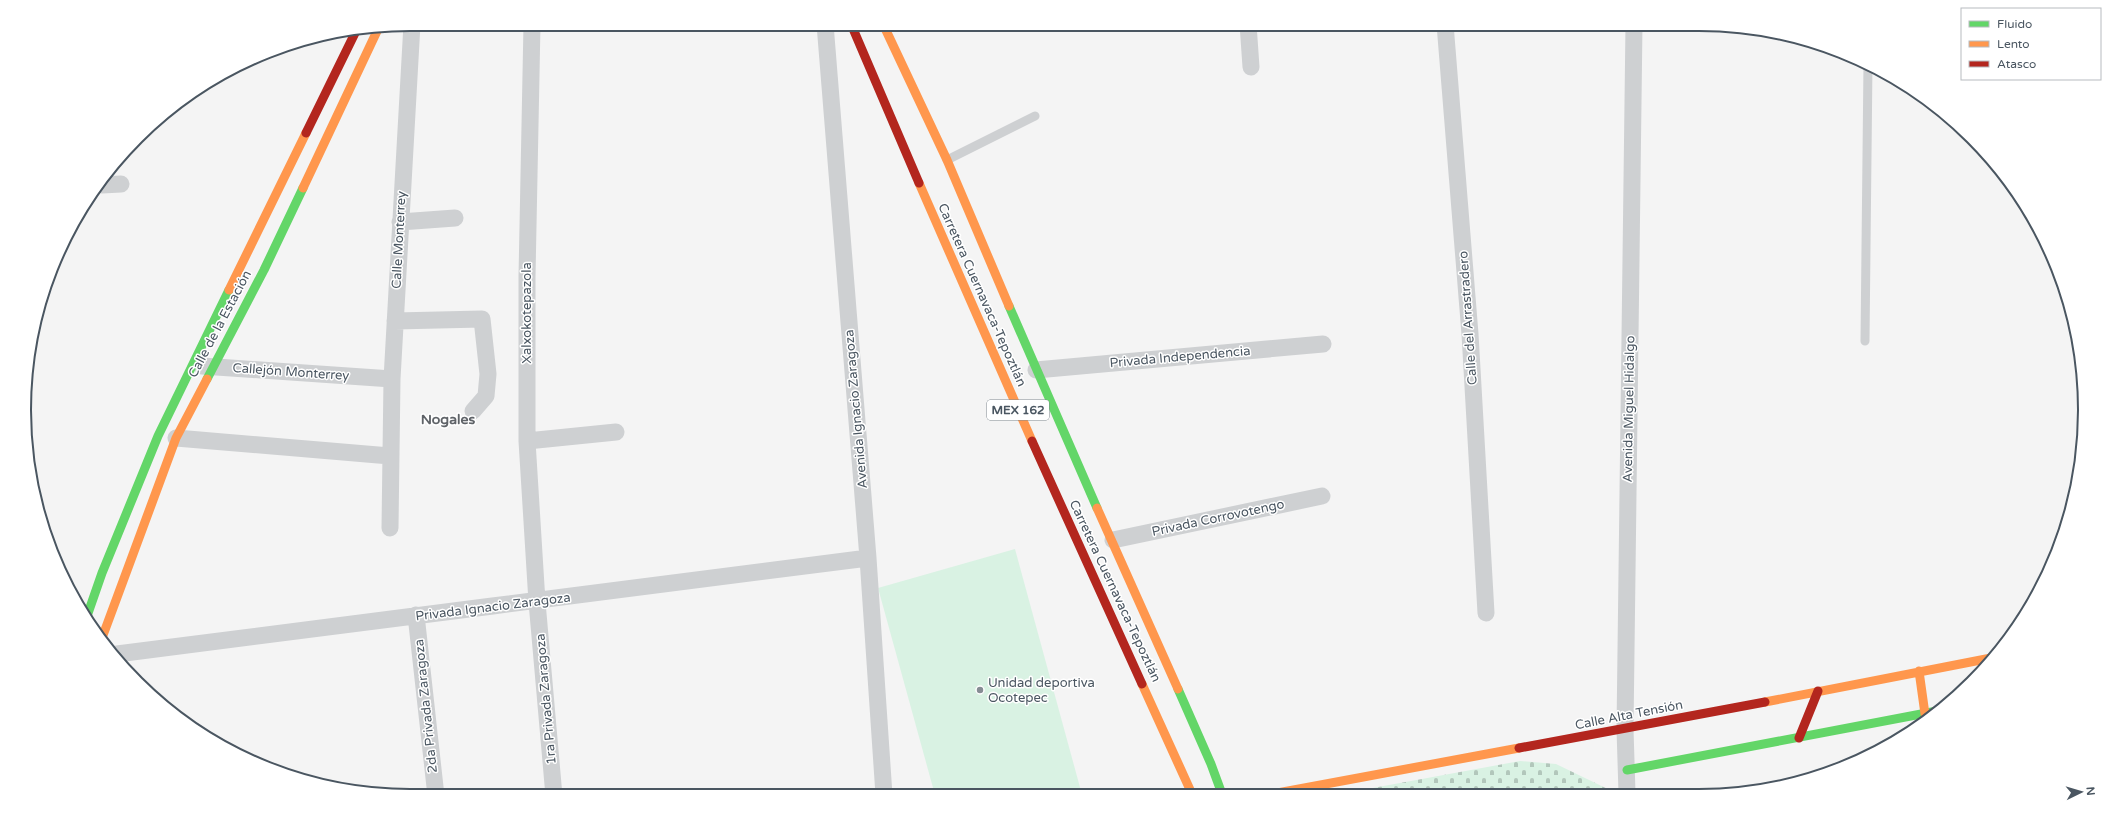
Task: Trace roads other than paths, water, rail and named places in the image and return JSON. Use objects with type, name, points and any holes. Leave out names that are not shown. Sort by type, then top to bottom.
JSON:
[{"type":"street","name":"Calle Monterrey","points":[[390,528],[392,378],[412,31]]},
{"type":"street","name":"Xalxokotepazola","points":[[532,31],[527,277],[527,441],[537,602]]},
{"type":"street","name":"Avenida Ignacio Zaragoza","points":[[826,31],[868,558],[884,789]]},
{"type":"street","name":"Carretera Cuernavaca-Tepoztlán","points":[[854,31],[993,354],[1190,789]]},
{"type":"street","name":"Carretera Cuernavaca-Tepoztlán","points":[[886,31],[947,160],[1036,370],[1113,540],[1211,764],[1220,789]]},
{"type":"street","points":[[1248,31],[1251,67]]},
{"type":"street","name":"Calle del Arrastradero","points":[[1446,31],[1470,334],[1486,613]]},
{"type":"street","name":"Avenida Miguel Hidalgo","points":[[1627,789],[1624,730],[1634,31]]},
{"type":"street","name":"Calle de la Estación","points":[[104,633],[176,438],[264,270],[376,33]]},
{"type":"street","name":"Calle de la Estación","points":[[89,611],[102,573],[158,436],[354,35]]},
{"type":"street","points":[[105,185],[121,184]]},
{"type":"street","points":[[400,222],[455,218]]},
{"type":"street","points":[[395,321],[482,319],[488,374],[486,396],[473,411]]},
{"type":"street","name":"Privada Independencia","points":[[1036,370],[1323,344]]},
{"type":"street","name":"Callejón Monterrey","points":[[191,366],[213,366],[392,378]]},
{"type":"street","points":[[527,441],[616,432]]},
{"type":"street","points":[[176,438],[390,456]]},
{"type":"street","name":"Privada Corrovotengo","points":[[1113,540],[1322,496]]},
{"type":"street","name":"Privada Ignacio Zaragoza","points":[[120,654],[416,615],[537,602],[868,558]]},
{"type":"street","name":"1ra Privada Zaragoza","points":[[537,602],[553,789]]},
{"type":"street","name":"2da Privada Zaragoza","points":[[416,615],[435,789]]},
{"type":"street","name":"Calle Alta Tensión","points":[[1300,789],[1624,730],[1985,659]]},
{"type":"street","points":[[1627,770],[1924,714],[1919,671]]},
{"type":"street","points":[[1799,738],[1818,692]]},
{"type":"lane","points":[[1865,341],[1868,71]]},
{"type":"lane","points":[[947,160],[1035,116]]},
{"type":"place","name":"Unidad deportiva Ocotepec","points":[[980,690]]},
{"type":"district","name":"Nogales","points":[[448,419]]}]
